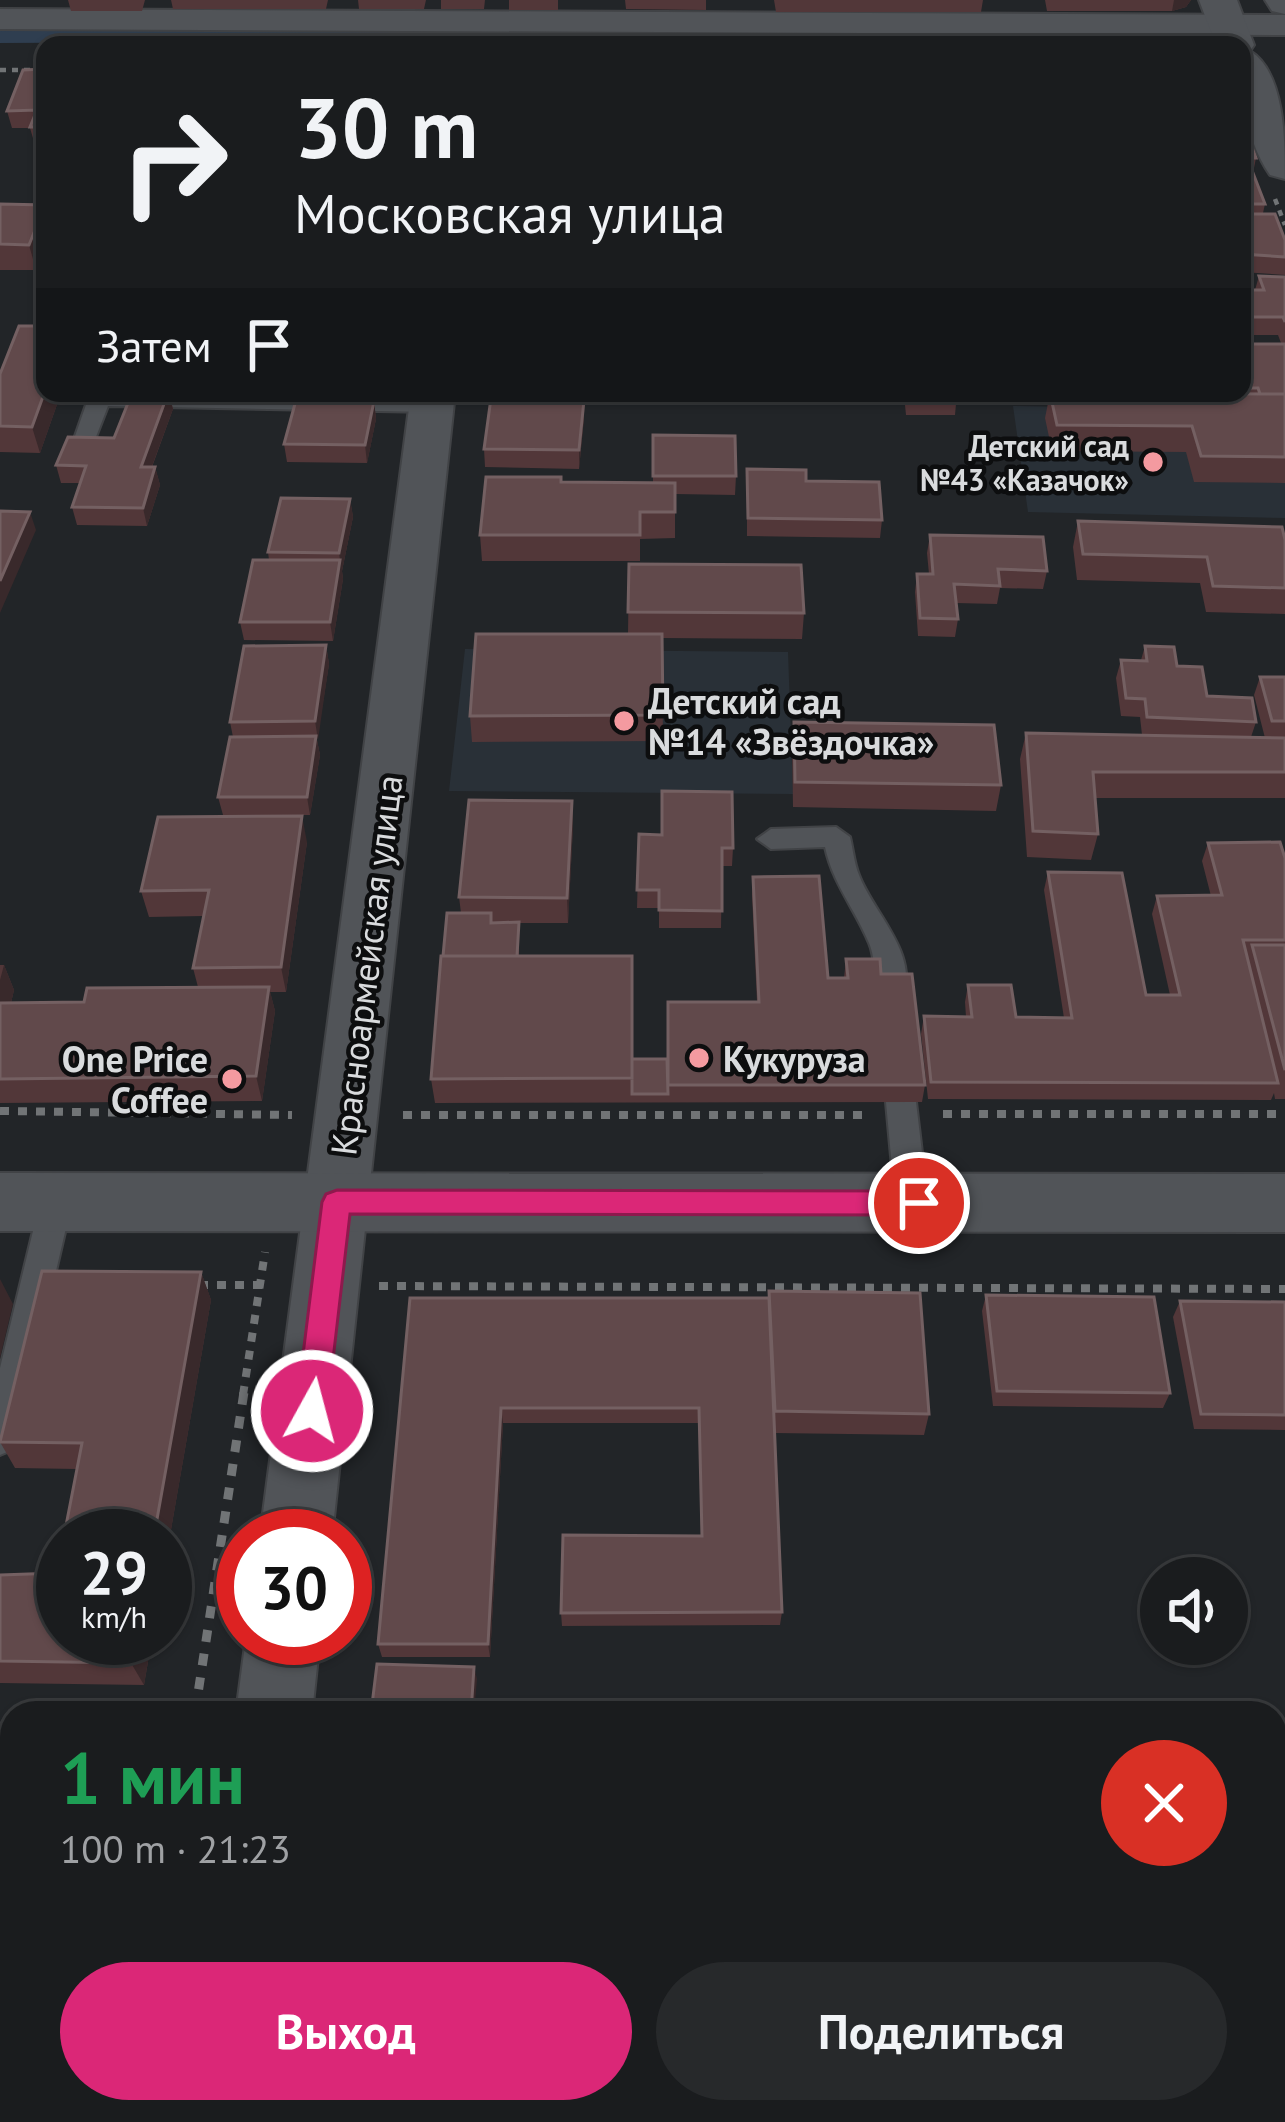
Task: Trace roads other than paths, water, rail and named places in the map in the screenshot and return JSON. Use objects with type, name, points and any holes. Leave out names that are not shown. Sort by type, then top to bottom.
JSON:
[{"type":"main road","points":[[1251,82],[1285,166]]},
{"type":"main road","points":[[18,1194],[342,1165],[904,1131],[1285,1178]]},
{"type":"main road","points":[[342,1165],[1285,1203]]},
{"type":"street","points":[[0,19],[476,32],[1082,36]]},
{"type":"street","points":[[1237,36],[1285,25]]},
{"type":"street","points":[[1251,44],[1285,56]]},
{"type":"street","name":"Красноармейская улица","points":[[299,1509],[433,402]]},
{"type":"street","points":[[275,1701],[280,1665]]},
{"type":"lane","points":[[84,442],[98,402]]},
{"type":"lane","points":[[771,839],[836,837],[844,876],[886,947],[891,992]]},
{"type":"lane","points":[[0,1439],[18,1194]]},
{"type":"place","name":"Детский сад №43 «Казачок»","points":[[1153,462]]},
{"type":"place","name":"Детский сад №14 «Звёздочка»","points":[[624,721]]},
{"type":"place","name":"Кукуруза","points":[[699,1058]]},
{"type":"place","name":"One Price Coffee","points":[[232,1079]]}]
